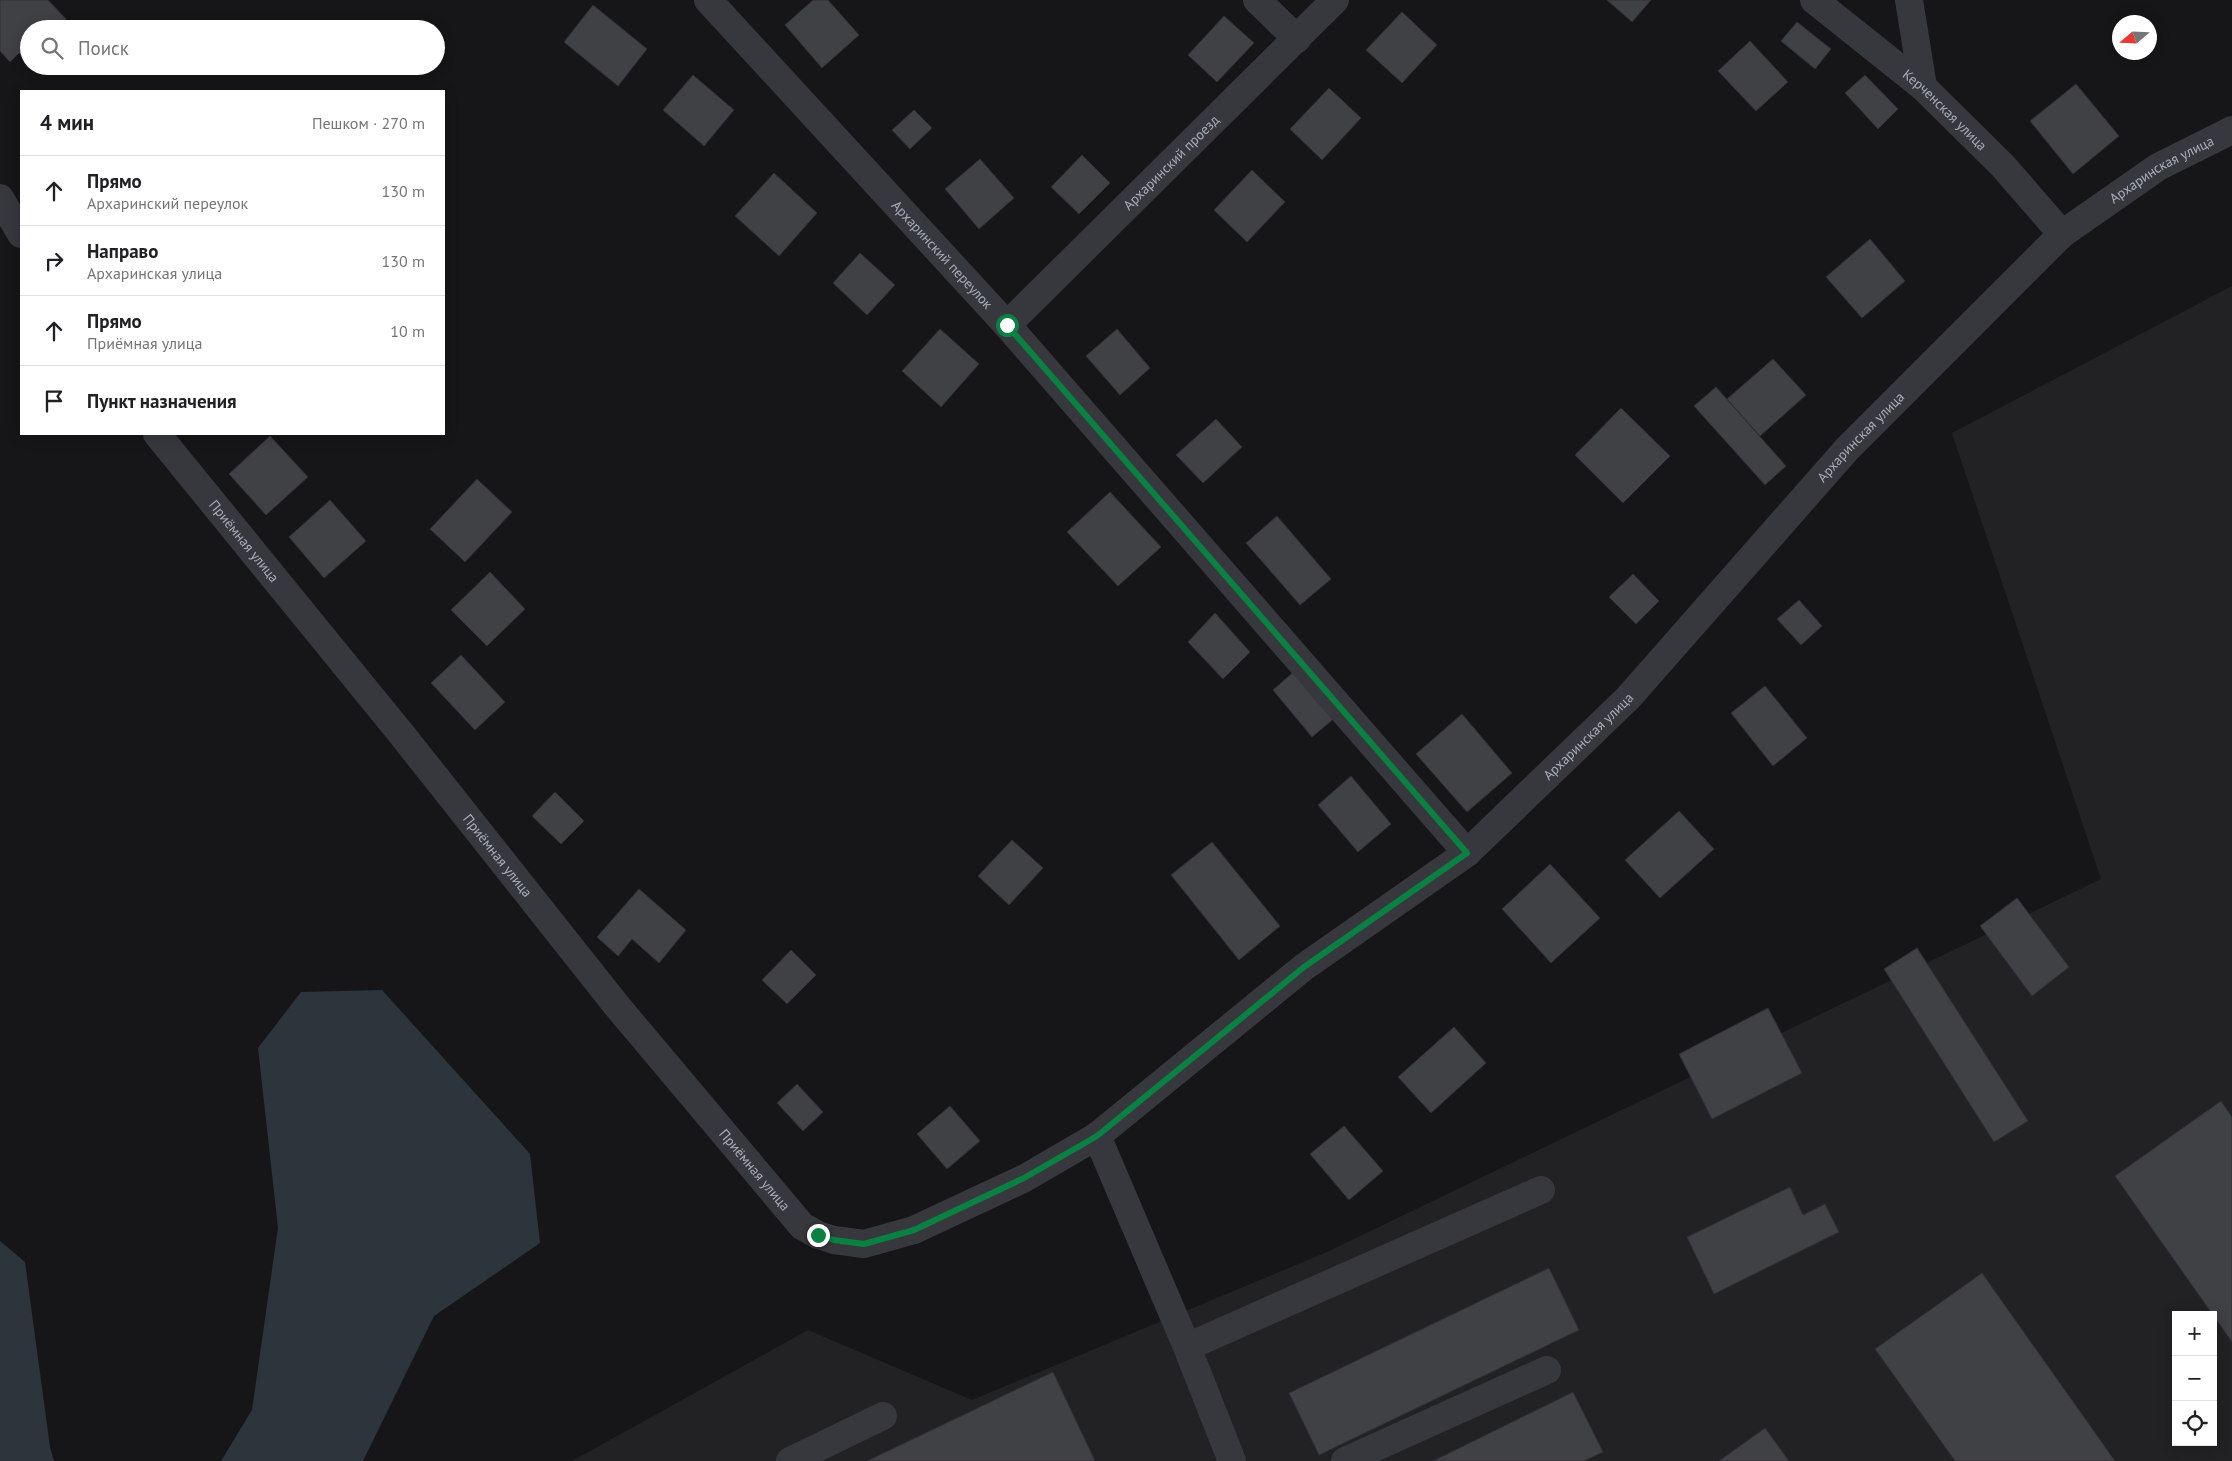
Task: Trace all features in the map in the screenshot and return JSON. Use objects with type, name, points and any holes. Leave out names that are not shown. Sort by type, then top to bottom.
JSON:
[{"type":"street","name":"Архаринский переулок","points":[[708,0],[1007,325],[1467,853]]},
{"type":"street","points":[[1257,0],[1297,40]]},
{"type":"street","name":"Архаринский проезд","points":[[1007,325],[1297,40],[1335,0]]},
{"type":"street","name":"Керченская улица","points":[[1814,0],[1923,87],[2003,166],[2062,234]]},
{"type":"street","points":[[1909,0],[1923,87]]},
{"type":"street","name":"Архаринская улица","points":[[864,1244],[923,1226],[1024,1178],[1097,1136],[1304,967],[1467,853],[1628,698],[1846,449],[2062,234],[2158,167],[2232,130]]},
{"type":"street","points":[[0,198],[20,232]]},
{"type":"street","name":"Приёмная улица","points":[[158,435],[403,736],[617,1006],[802,1226],[818,1235],[834,1240],[864,1244]]},
{"type":"street","points":[[1097,1136],[1187,1347],[1232,1461]]},
{"type":"street","points":[[1187,1347],[1541,1190]]},
{"type":"street","points":[[1345,1461],[1547,1370]]},
{"type":"street","points":[[790,1461],[882,1416]]},
{"type":"shaded area","points":[[2232,286],[2232,1461],[572,1461],[808,1330],[972,1400],[1327,1252],[2101,879],[1952,433]]},
{"type":"shaded area","points":[[382,990],[530,1154],[540,1243],[434,1316],[363,1461],[221,1461],[252,1410],[278,1228],[258,1048],[301,992]]},
{"type":"shaded area","points":[[0,1241],[25,1262],[50,1447],[54,1461],[0,1461]]},
{"type":"building","points":[[0,0],[48,0],[66,19],[20,20],[20,54],[19,53],[10,62],[0,51]]},
{"type":"building","points":[[813,0],[828,0],[859,35],[822,68],[785,25]]},
{"type":"building","points":[[1607,0],[1651,0],[1632,22]]},
{"type":"building","points":[[593,5],[647,49],[618,86],[564,42]]},
{"type":"building","points":[[1402,12],[1437,45],[1402,83],[1366,50]]},
{"type":"building","points":[[1224,16],[1254,43],[1217,82],[1188,55]]},
{"type":"building","points":[[1797,22],[1831,49],[1815,69],[1781,41]]},
{"type":"building","points":[[1750,41],[1788,82],[1756,111],[1718,71]]},
{"type":"building","points":[[693,75],[734,110],[704,146],[663,110]]},
{"type":"building","points":[[1865,75],[1898,109],[1878,129],[1845,93]]},
{"type":"building","points":[[2076,84],[2119,136],[2073,174],[2030,121]]},
{"type":"building","points":[[1329,88],[1361,118],[1322,160],[1290,129]]},
{"type":"building","points":[[914,110],[932,128],[910,149],[892,130]]},
{"type":"building","points":[[1082,155],[1110,183],[1079,214],[1051,187]]},
{"type":"building","points":[[980,159],[1014,198],[979,229],[945,189]]},
{"type":"building","points":[[1252,170],[1285,202],[1247,242],[1214,210]]},
{"type":"building","points":[[774,173],[817,213],[779,256],[735,216]]},
{"type":"building","points":[[1870,239],[1905,281],[1862,318],[1826,277]]},
{"type":"building","points":[[860,253],[895,285],[867,315],[833,283]]},
{"type":"building","points":[[940,329],[979,364],[941,407],[902,371]]},
{"type":"building","points":[[1117,329],[1150,368],[1120,395],[1086,356]]},
{"type":"building","points":[[1773,359],[1806,395],[1760,436],[1727,399]]},
{"type":"building","points":[[1716,387],[1786,466],[1765,485],[1694,406]]},
{"type":"building","points":[[1621,408],[1670,456],[1623,503],[1575,455]]},
{"type":"building","points":[[1216,419],[1242,447],[1203,483],[1176,455]]},
{"type":"building","points":[[270,436],[308,477],[266,515],[229,474]]},
{"type":"building","points":[[477,479],[512,512],[465,562],[430,529]]},
{"type":"building","points":[[1110,492],[1161,547],[1118,586],[1067,532]]},
{"type":"building","points":[[330,500],[366,541],[324,578],[289,537]]},
{"type":"building","points":[[1277,516],[1331,579],[1300,605],[1246,543]]},
{"type":"building","points":[[490,572],[525,609],[487,646],[451,610]]},
{"type":"building","points":[[1633,574],[1659,601],[1636,624],[1609,597]]},
{"type":"building","points":[[1799,600],[1822,626],[1801,645],[1777,619]]},
{"type":"building","points":[[1215,613],[1250,652],[1223,679],[1188,642]]},
{"type":"building","points":[[461,655],[505,702],[475,730],[431,683]]},
{"type":"building","points":[[1297,669],[1337,716],[1312,737],[1273,690]]},
{"type":"building","points":[[1765,686],[1807,738],[1773,766],[1731,713]]},
{"type":"building","points":[[1462,714],[1512,773],[1467,812],[1416,754]]},
{"type":"building","points":[[1351,776],[1391,824],[1358,852],[1318,805]]},
{"type":"building","points":[[555,792],[584,821],[561,844],[532,816]]},
{"type":"building","points":[[1679,811],[1714,849],[1660,898],[1625,860]]},
{"type":"building","points":[[1012,840],[1043,868],[1009,905],[978,876]]},
{"type":"building","points":[[1212,842],[1280,926],[1239,960],[1171,875]]},
{"type":"building","points":[[1550,864],[1600,918],[1551,963],[1502,909]]},
{"type":"building","points":[[639,889],[686,930],[659,963],[632,939],[618,956],[597,937]]},
{"type":"building","points":[[2017,898],[2069,967],[2032,996],[1980,926]]},
{"type":"building","points":[[1917,948],[2028,1121],[1994,1142],[1884,969]]},
{"type":"building","points":[[791,950],[816,975],[787,1004],[762,980]]},
{"type":"building","points":[[1768,1008],[1802,1073],[1712,1119],[1679,1054]]},
{"type":"building","points":[[1454,1027],[1486,1063],[1431,1113],[1398,1077]]},
{"type":"building","points":[[797,1084],[823,1112],[803,1131],[777,1103]]},
{"type":"building","points":[[2221,1101],[2232,1117],[2232,1342],[2217,1321],[2217,1311],[2210,1311],[2115,1176]]},
{"type":"building","points":[[950,1106],[980,1141],[947,1169],[917,1134]]},
{"type":"building","points":[[1344,1126],[1383,1171],[1349,1200],[1310,1154]]},
{"type":"building","points":[[1790,1187],[1803,1215],[1825,1204],[1839,1232],[1714,1294],[1687,1237]]},
{"type":"building","points":[[1549,1268],[1579,1330],[1319,1455],[1289,1393]]},
{"type":"building","points":[[1982,1273],[2115,1461],[1955,1461],[1875,1349]]},
{"type":"building","points":[[1053,1372],[1095,1461],[867,1461]]},
{"type":"building","points":[[1573,1392],[1603,1452],[1584,1461],[1433,1461]]},
{"type":"building","points":[[1765,1428],[1789,1461],[1719,1461]]},
{"type":"route","points":[[818,1235],[834,1240],[864,1244],[914,1230],[1024,1178],[1097,1136],[1304,967],[1467,853],[1007,325]]}]
